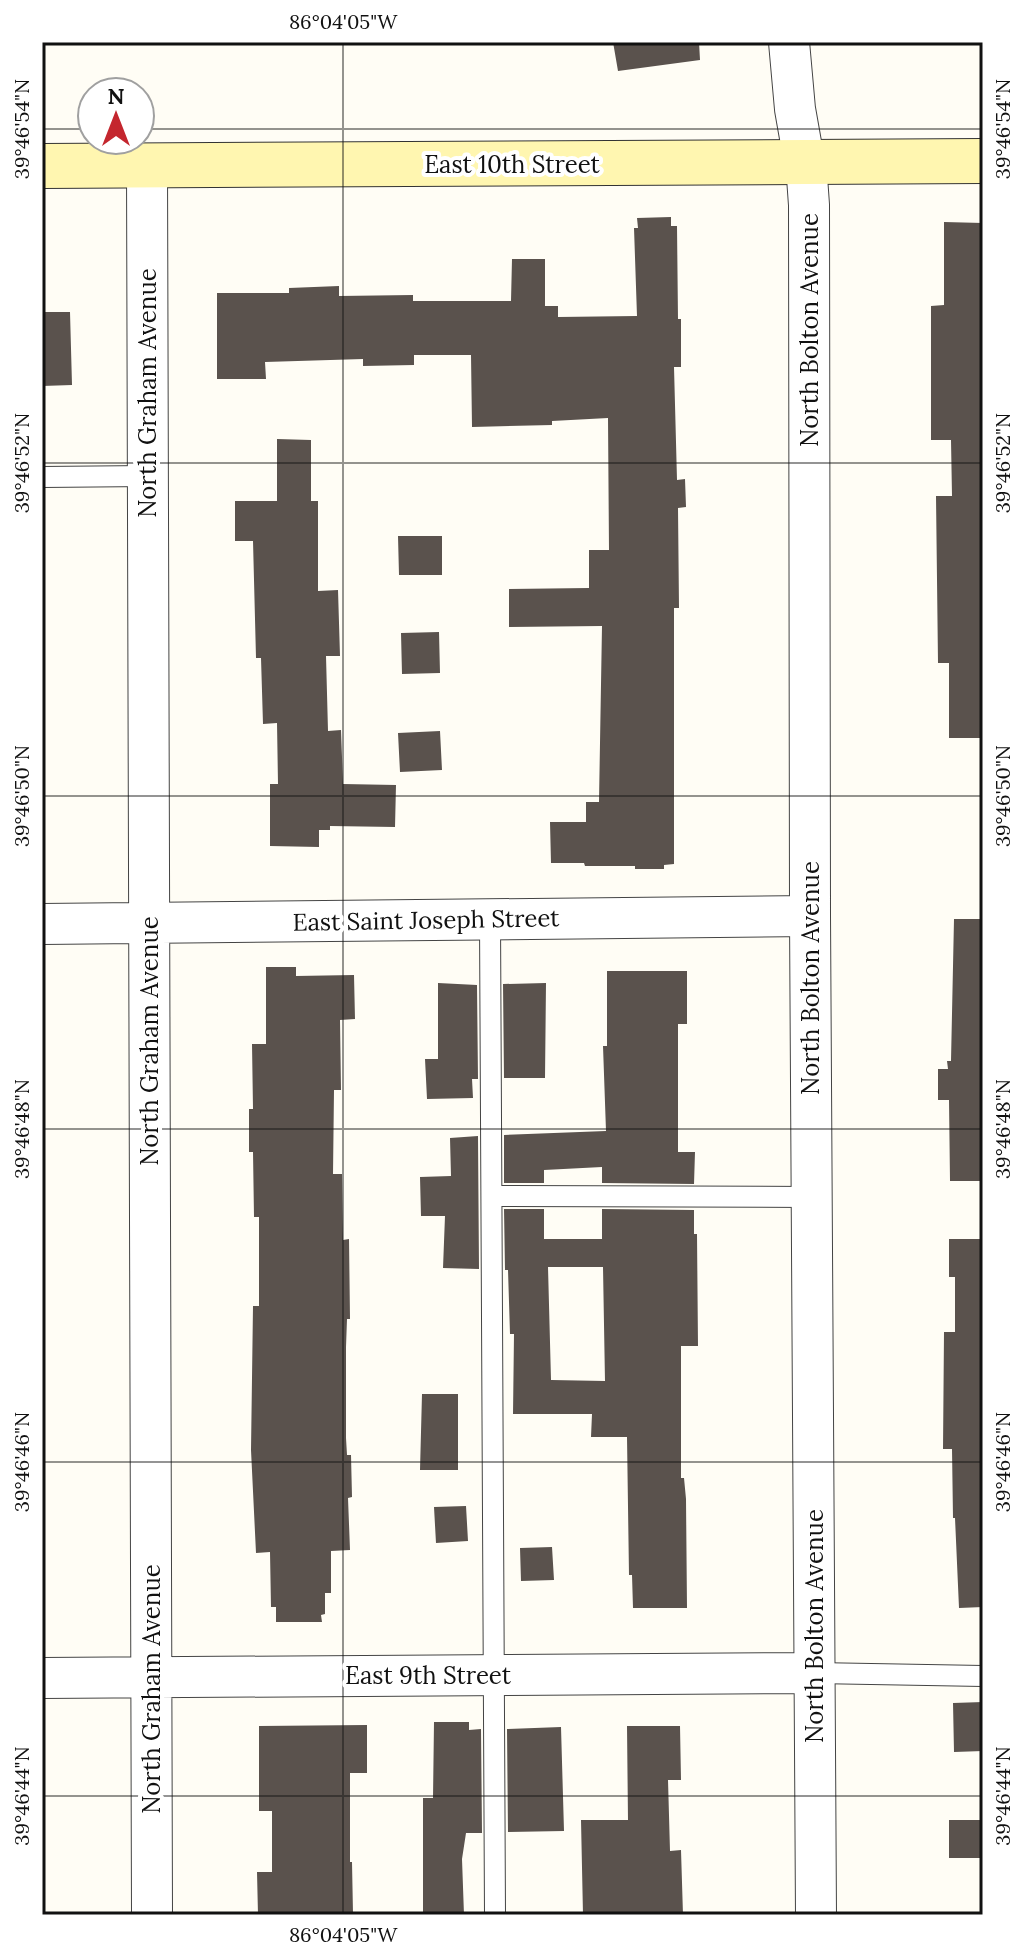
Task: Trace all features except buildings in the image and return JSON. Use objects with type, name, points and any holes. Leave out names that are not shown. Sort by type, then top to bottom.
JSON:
[{"type":"main road","name":"East 10th Street","points":[[42,166],[983,161]]},
{"type":"street","name":"North Bolton Avenue","points":[[789,42],[809,205],[816,1915]]},
{"type":"street","name":"North Graham Avenue","points":[[147,166],[152,1915]]},
{"type":"street","name":"East Saint Joseph Street","points":[[42,924],[810,916]]},
{"type":"street","name":"East 9th Street","points":[[42,1678],[815,1673]]},
{"type":"lane","points":[[42,477],[148,476]]},
{"type":"lane","points":[[490,919],[495,1915]]},
{"type":"lane","points":[[492,1196],[812,1197]]},
{"type":"lane","points":[[815,1673],[983,1676]]}]
